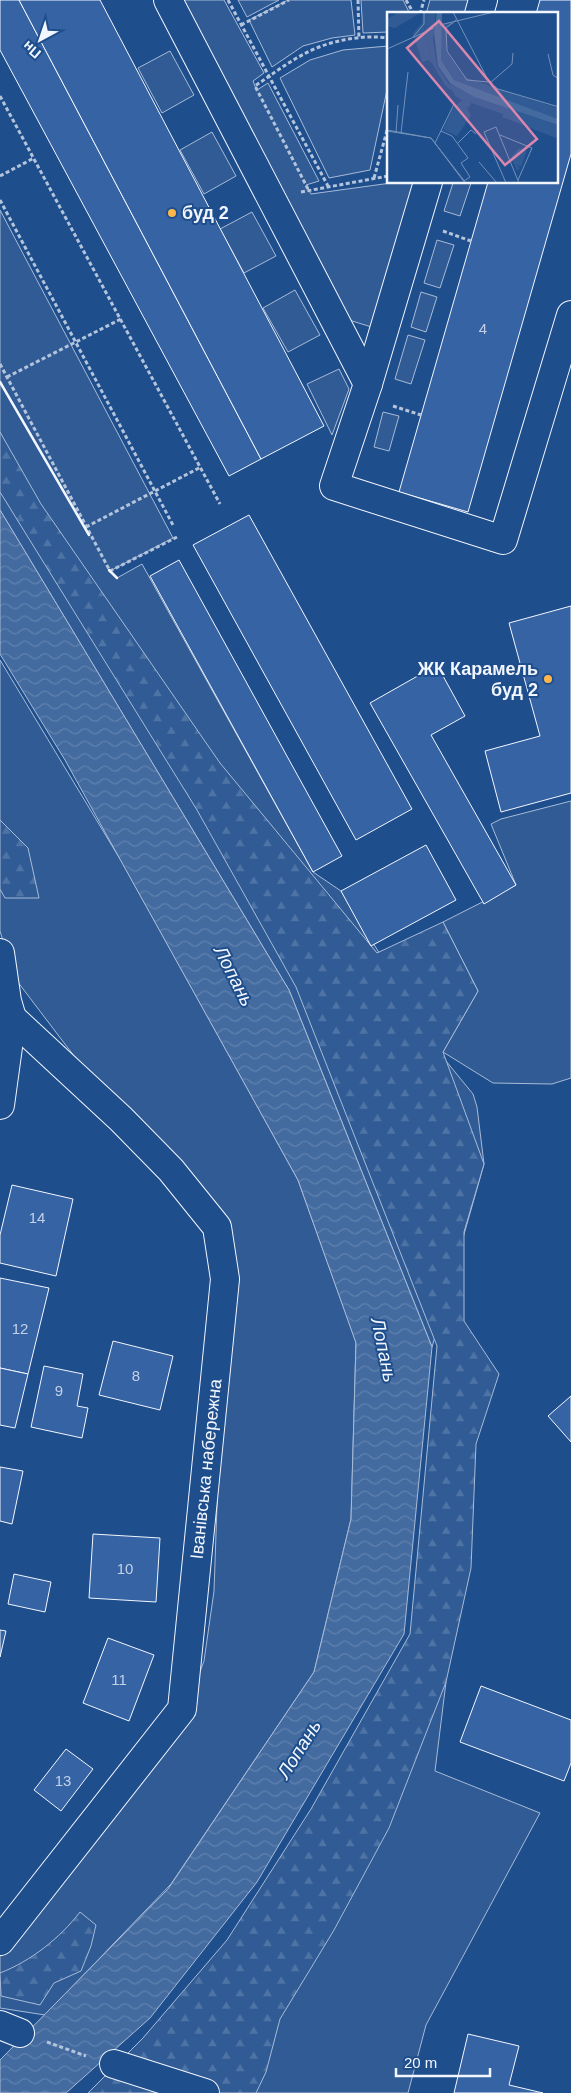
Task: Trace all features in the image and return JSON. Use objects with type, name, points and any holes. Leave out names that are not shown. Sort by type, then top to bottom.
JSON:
[{"type":"street","points":[[168,0],[368,384]]},
{"type":"street","points":[[427,184],[368,384],[334,486],[503,540],[571,315]]},
{"type":"street","points":[[0,953],[6,1006],[0,1105]]},
{"type":"street","name":"Іванівська набережна","points":[[0,1941],[182,1709],[225,1279],[217,1227],[182,1184],[121,1119],[6,1006]]},
{"type":"street","points":[[114,2064],[205,2093]]},
{"type":"path","points":[[228,0],[328,186]]},
{"type":"path","points":[[241,25],[289,0]]},
{"type":"path","points":[[358,0],[359,39]]},
{"type":"path","points":[[406,0],[413,12]]},
{"type":"path","points":[[308,189],[255,86],[306,53],[328,45],[359,39],[387,38]]},
{"type":"path","points":[[0,96],[220,504]]},
{"type":"path","points":[[374,178],[387,131]]},
{"type":"path","points":[[0,176],[34,158]]},
{"type":"path","points":[[274,204],[308,189],[387,176]]},
{"type":"path","points":[[0,200],[174,528]]},
{"type":"path","points":[[440,230],[471,242]]},
{"type":"path","points":[[7,377],[121,319]]},
{"type":"path","points":[[0,364],[110,571],[179,536]]},
{"type":"path","points":[[86,527],[201,468]]},
{"type":"path","points":[[10,2029],[114,2064]]},
{"type":"shaded area","points":[[175,0],[224,0],[264,73],[253,81],[257,90],[268,83],[319,181],[306,185],[311,194],[387,184],[422,184],[378,329],[349,320]]},
{"type":"shaded area","points":[[238,0],[279,0],[247,17]]},
{"type":"shaded area","points":[[288,0],[351,0],[355,35],[332,38],[303,46],[272,67],[249,20]]},
{"type":"shaded area","points":[[361,0],[403,0],[409,12],[387,12],[387,32],[363,33]]},
{"type":"shaded area","points":[[430,0],[477,0],[474,12],[427,12]]},
{"type":"shaded area","points":[[387,46],[387,90],[370,170],[329,178],[280,78],[310,60],[343,50]]},
{"type":"shaded area","points":[[170,51],[194,95],[162,113],[138,68]]},
{"type":"shaded area","points":[[212,132],[236,176],[204,194],[180,150]]},
{"type":"shaded area","points":[[453,184],[471,184],[460,216],[444,211]]},
{"type":"shaded area","points":[[0,210],[173,538],[110,571],[117,578],[142,564],[313,872],[341,891],[446,1061],[473,1094],[477,1107],[484,1164],[432,1347],[289,990],[0,510]]},
{"type":"shaded area","points":[[252,212],[276,256],[244,273],[220,229]]},
{"type":"shaded area","points":[[437,240],[454,245],[440,288],[424,283]]},
{"type":"shaded area","points":[[295,290],[320,335],[288,352],[263,308]]},
{"type":"shaded area","points":[[421,292],[437,297],[426,332],[411,327]]},
{"type":"shaded area","points":[[408,335],[425,340],[411,384],[395,379]]},
{"type":"shaded area","points":[[339,369],[349,389],[332,435],[307,384]]},
{"type":"shaded area","points":[[383,412],[399,416],[389,451],[374,447]]},
{"type":"shaded area","points":[[0,660],[123,864],[298,1180],[356,1342],[351,1519],[314,1672],[171,1884],[45,2015],[0,2008],[0,1947],[185,1710],[204,1661],[214,1591],[225,1279],[217,1227],[90,1077],[14,977],[0,931]]},
{"type":"shaded area","points":[[571,801],[571,1078],[552,1084],[493,1083],[443,1052],[478,991],[443,922],[516,885],[491,824],[501,819]]},
{"type":"shaded area","points":[[446,1682],[435,1771],[540,1813],[426,2025],[408,2093],[242,2093],[329,1910]]},
{"type":"green space","points":[[0,432],[41,504],[220,763],[377,953],[443,922],[478,991],[443,1052],[484,1164],[464,1232],[464,1321],[499,1374],[476,1444],[471,1568],[446,1682],[389,1828],[334,1930],[280,2019],[266,2072],[256,2093],[88,2093],[143,2038],[227,1940],[311,1809],[410,1634],[437,1346],[296,987],[197,810],[0,492]]},
{"type":"green space","points":[[0,820],[28,848],[39,898],[5,898],[0,889]]},
{"type":"green space","points":[[80,1912],[96,1925],[91,1946],[81,1971],[54,1983],[40,2005],[1,1996],[0,1973],[23,1962],[44,1948]]},
{"type":"water","name":"Лопань","points":[[0,510],[289,990],[432,1347],[404,1634],[257,1882],[150,2018],[66,2093],[0,2093],[0,2060],[168,1889],[314,1672],[351,1519],[356,1343],[298,1180],[65,760],[0,654]]},
{"type":"building","points":[[0,0],[19,0],[261,459],[229,476],[0,50]]},
{"type":"building","name":"буд 2","points":[[19,0],[100,0],[324,426],[261,459]]},
{"type":"building","points":[[540,0],[571,0],[571,154],[468,512],[399,492],[487,184],[558,184],[558,12],[537,12]]},
{"type":"building","points":[[249,515],[412,809],[356,840],[193,545]]},
{"type":"building","points":[[179,560],[342,856],[313,872],[150,576]]},
{"type":"building","name":"ЖК Карамель буд 2","points":[[571,606],[571,793],[501,812],[485,751],[540,736],[509,623]]},
{"type":"building","points":[[437,665],[465,716],[431,735],[516,885],[484,904],[370,703]]},
{"type":"building","points":[[426,845],[456,900],[371,946],[341,891]]},
{"type":"building","points":[[12,1185],[73,1199],[56,1276],[0,1263],[0,1235]]},
{"type":"building","points":[[0,1278],[49,1288],[28,1374],[0,1368]]},
{"type":"building","points":[[113,1341],[173,1356],[160,1410],[99,1395]]},
{"type":"building","points":[[44,1366],[83,1374],[77,1406],[88,1408],[82,1438],[31,1427]]},
{"type":"building","points":[[0,1368],[28,1374],[15,1428],[0,1425]]},
{"type":"building","points":[[571,1396],[571,1442],[548,1416]]},
{"type":"building","points":[[0,1467],[23,1471],[12,1524],[0,1521]]},
{"type":"building","points":[[93,1534],[160,1538],[156,1602],[89,1598]]},
{"type":"building","points":[[14,1574],[51,1582],[45,1612],[8,1604]]},
{"type":"building","points":[[0,1630],[6,1631],[0,1657]]},
{"type":"building","points":[[108,1638],[154,1655],[129,1721],[83,1703]]},
{"type":"building","points":[[481,1686],[571,1720],[571,1763],[564,1781],[460,1742]]},
{"type":"building","points":[[66,1749],[93,1769],[61,1811],[34,1790]]},
{"type":"building","points":[[468,2034],[519,2046],[509,2085],[543,2093],[454,2093]]},
{"type":"wall","points":[[0,382],[89,535]]},
{"type":"wall","points":[[109,570],[117,578]]},
{"type":"place","name":"буд 2","points":[[172,213]]},
{"type":"place","name":"ЖК Карамель буд 2","points":[[548,679]]}]
